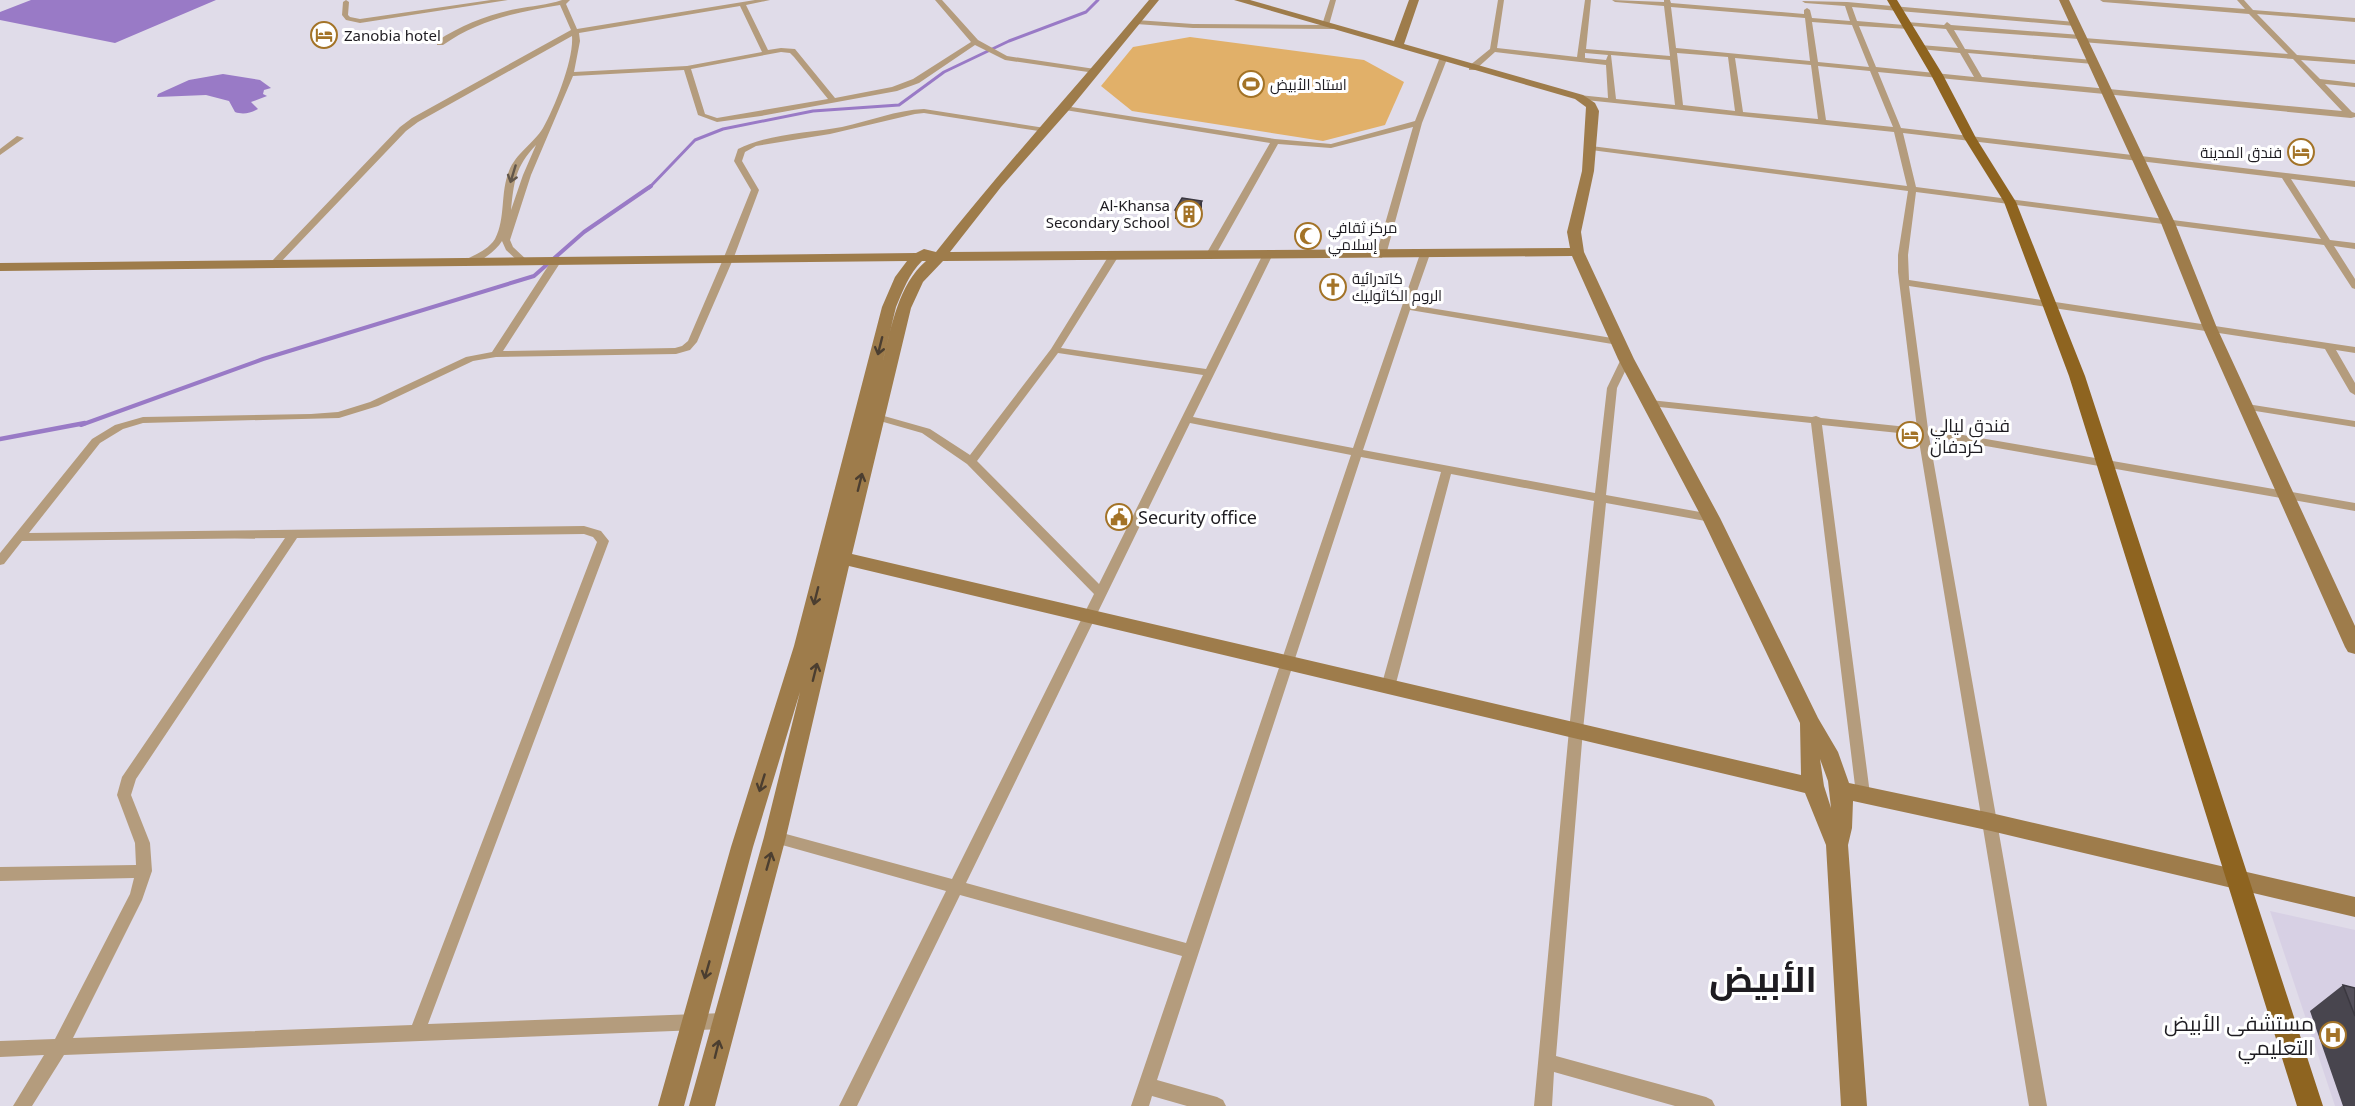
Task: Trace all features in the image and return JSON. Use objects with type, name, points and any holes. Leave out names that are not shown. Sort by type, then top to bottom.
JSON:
[{"type":"main road","points":[[1894,4],[1937,75],[1970,138],[2010,202],[2051,304],[2105,463],[2240,881],[2310,1106]]},
{"type":"street","points":[[346,2],[345,15],[348,19],[360,21],[505,0]]},
{"type":"street","points":[[535,0],[541,6]]},
{"type":"street","points":[[274,264],[415,120],[575,31],[767,0]]},
{"type":"street","points":[[938,0],[975,42],[1005,58],[1095,71]]},
{"type":"street","points":[[908,280],[940,256],[958,231],[1065,108],[1154,0]]},
{"type":"street","points":[[1239,0],[1472,68],[1579,96],[1970,138],[2355,184]]},
{"type":"street","points":[[1329,26],[1333,0]]},
{"type":"street","points":[[1398,46],[1414,0]]},
{"type":"street","points":[[1472,68],[1493,50],[1501,0]]},
{"type":"street","points":[[1582,55],[1588,0]]},
{"type":"street","points":[[1615,0],[1667,2],[1853,23],[2079,34],[2355,62]]},
{"type":"street","points":[[1822,122],[1805,0],[1847,4],[1894,4],[2079,34]]},
{"type":"street","points":[[2064,0],[2168,223],[2210,328],[2355,647]]},
{"type":"street","points":[[2103,0],[2355,20]]},
{"type":"street","points":[[2240,0],[2353,116]]},
{"type":"street","points":[[440,43],[459,28],[479,20],[565,2],[576,41],[570,74],[527,175],[506,240],[509,248],[524,262]]},
{"type":"street","points":[[1667,2],[1679,106]]},
{"type":"street","points":[[742,4],[766,53]]},
{"type":"street","points":[[1847,4],[1898,130],[1912,190],[1903,255],[1904,282],[1923,432],[2038,1106]]},
{"type":"street","points":[[1940,11],[1980,80]]},
{"type":"street","points":[[1136,22],[1193,26],[1329,26]]},
{"type":"street","points":[[687,68],[702,115],[708,119],[717,120],[894,89],[916,81],[975,42]]},
{"type":"street","points":[[1920,47],[2093,62]]},
{"type":"street","points":[[570,74],[687,68],[781,50],[797,55],[833,99]]},
{"type":"street","points":[[1493,50],[1582,55],[1609,53],[1731,55],[2353,116]]},
{"type":"street","points":[[1609,53],[1612,99]]},
{"type":"street","points":[[1582,55],[1609,63]]},
{"type":"street","points":[[1731,55],[1739,113]]},
{"type":"street","points":[[1382,255],[1418,123],[1443,59]]},
{"type":"street","points":[[2318,81],[2355,85]]},
{"type":"street","points":[[1579,96],[1591,105],[1593,111],[1591,148],[1574,232],[1577,252],[1626,359],[1711,518],[1810,723],[1852,792],[2355,907]]},
{"type":"street","points":[[1065,108],[1275,141],[1330,146],[1418,123]]},
{"type":"street","points":[[0,561],[96,441],[119,427],[143,420],[339,415],[374,404],[470,359],[496,354],[676,351],[686,348],[692,342],[755,190],[738,161],[741,151],[754,144],[857,126],[897,113],[912,111],[1045,130]]},
{"type":"street","points":[[468,262],[495,246],[505,219],[515,166],[547,127]]},
{"type":"street","points":[[0,153],[20,138]]},
{"type":"street","points":[[1210,256],[1275,141]]},
{"type":"street","points":[[1591,148],[2355,246]]},
{"type":"street","points":[[2285,176],[2355,285]]},
{"type":"street","points":[[702,1106],[776,837],[835,557],[860,416],[890,307],[908,280],[920,256],[958,231]]},
{"type":"street","points":[[0,267],[524,262],[729,257],[1113,257],[1577,252]]},
{"type":"street","points":[[1140,1106],[1425,254]]},
{"type":"street","points":[[671,1106],[692,1023],[804,646],[835,557],[877,417],[904,308],[908,280],[894,263],[878,256]]},
{"type":"street","points":[[908,280],[972,256]]},
{"type":"street","points":[[848,1106],[1267,256]]},
{"type":"street","points":[[971,461],[1055,350],[1113,257]]},
{"type":"street","points":[[496,354],[558,260]]},
{"type":"street","points":[[1904,282],[2355,350]]},
{"type":"street","points":[[1407,307],[1618,342]]},
{"type":"street","points":[[2329,346],[2355,392]]},
{"type":"street","points":[[1055,350],[1209,373]]},
{"type":"street","points":[[1543,1106],[1576,730],[1612,388],[1626,359]]},
{"type":"street","points":[[1650,403],[1923,432],[2355,507]]},
{"type":"street","points":[[2247,407],[2355,424]]},
{"type":"street","points":[[877,417],[926,431],[971,461],[1101,593]]},
{"type":"street","points":[[1186,418],[1447,470],[1711,518]]},
{"type":"street","points":[[1816,419],[1852,792],[1837,845],[1854,1106]]},
{"type":"street","points":[[1388,687],[1447,470]]},
{"type":"street","points":[[21,537],[584,530],[597,534],[603,541],[417,1033]]},
{"type":"street","points":[[22,1106],[60,1046],[137,895],[144,871],[145,851],[141,831],[124,795],[129,777],[294,533]]},
{"type":"street","points":[[835,557],[1812,786]]},
{"type":"street","points":[[1810,723],[1808,746],[1812,786],[1818,806],[1837,845]]},
{"type":"street","points":[[776,837],[1192,952]]},
{"type":"street","points":[[0,874],[144,871]]},
{"type":"street","points":[[0,1049],[724,1021]]},
{"type":"street","points":[[1547,1062],[1706,1106]]},
{"type":"street","points":[[1147,1086],[1217,1106]]},
{"type":"shaded area","points":[[31,0],[216,0],[115,43],[0,20],[0,12]]},
{"type":"shaded area","points":[[1190,37],[1364,60],[1404,82],[1385,125],[1323,141],[1132,111],[1101,86],[1133,47]]},
{"type":"shaded area","points":[[223,74],[260,80],[271,88],[264,90],[263,94],[267,96],[251,102],[258,109],[244,113],[235,112],[229,101],[206,95],[157,97],[158,94],[189,80]]},
{"type":"shaded area","name":"مستشفى الأبيض التعليمي","points":[[2270,911],[2355,930],[2355,1106],[2335,1106]]},
{"type":"building","points":[[1182,198],[1202,201],[1195,213],[1175,210]]},
{"type":"building","points":[[2343,985],[2355,988],[2355,1016]]},
{"type":"waterway","points":[[651,186],[695,140],[723,129],[813,111],[899,105],[944,72],[1009,41],[1086,12],[1098,0]]},
{"type":"waterway","points":[[81,425],[263,359],[534,276],[584,232],[651,186]]},
{"type":"waterway","points":[[0,439],[85,423]]},
{"type":"place","name":"Zanobia hotel","points":[[324,35]]},
{"type":"place","name":"استاد الأبيض","points":[[1251,84]]},
{"type":"place","name":"فندق المدينة","points":[[2301,152]]},
{"type":"place","name":"Al-Khansa Secondary School","points":[[1189,214]]},
{"type":"place","name":"مركز ثقافي إسلامي","points":[[1308,236]]},
{"type":"place","name":"كاتدرائية الروم الكاثوليك","points":[[1333,287]]},
{"type":"place","name":"فندق ليالي كردفان","points":[[1910,435]]},
{"type":"place","name":"Security office","points":[[1119,517]]},
{"type":"place","name":"مستشفى الأبيض التعليمي","points":[[2333,1035]]},
{"type":"district","name":"الأبيض","points":[[1763,978]]}]
